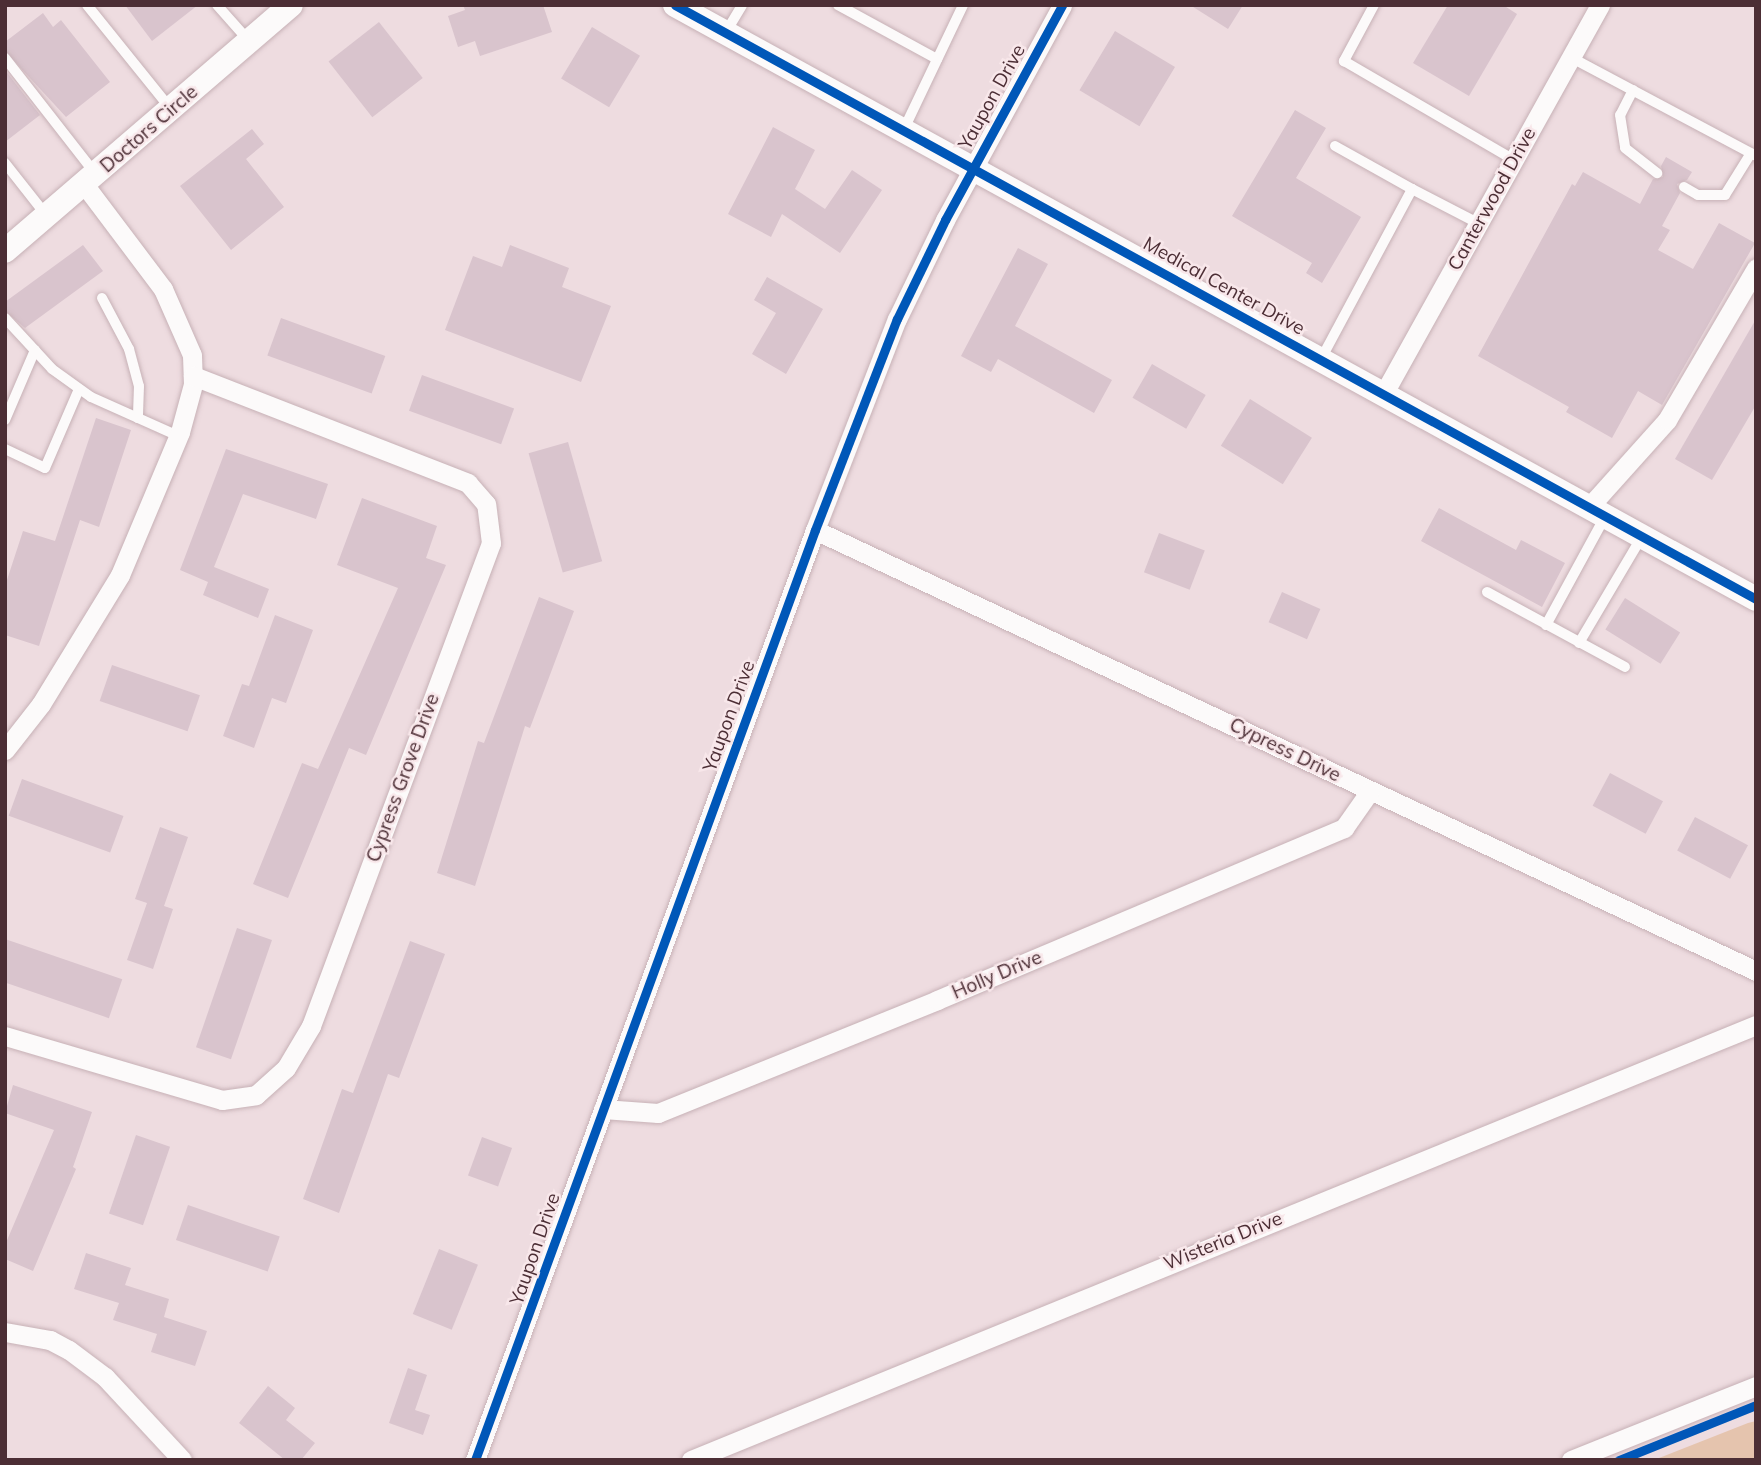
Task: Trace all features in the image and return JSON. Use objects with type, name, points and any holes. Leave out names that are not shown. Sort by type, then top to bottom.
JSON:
[{"type":"street","name":"Doctors Circle","points":[[5,251],[291,5]]},
{"type":"street","name":"Medical Center Drive","points":[[675,5],[1756,598]]},
{"type":"street","name":"Yaupon Drive","points":[[475,1460],[815,530],[897,319],[972,170],[1062,5]]},
{"type":"street","name":"Canterwood Drive","points":[[1384,393],[1600,5]]},
{"type":"street","points":[[5,750],[41,704],[120,575],[178,436],[193,376],[184,327],[163,289],[90,179]]},
{"type":"street","points":[[1597,512],[1667,420],[1756,268]]},
{"type":"street","name":"Cypress Grove Drive","points":[[5,1036],[222,1100],[256,1095],[286,1068],[311,1026],[491,543],[486,505],[468,483],[193,376]]},
{"type":"street","name":"Cypress Drive","points":[[815,530],[1756,971]]},
{"type":"street","name":"Holly Drive","points":[[603,1109],[658,1113],[974,985],[1344,828],[1370,791]]},
{"type":"street","name":"Wisteria Drive","points":[[691,1460],[1756,1024]]},
{"type":"street","points":[[5,1332],[50,1340],[78,1357],[105,1377],[182,1460]]},
{"type":"street","points":[[1571,1460],[1756,1386]]},
{"type":"lane","points":[[87,5],[172,109]]},
{"type":"lane","points":[[218,5],[250,41]]},
{"type":"lane","points":[[725,33],[742,5]]},
{"type":"lane","points":[[838,5],[937,59]]},
{"type":"lane","points":[[902,131],[963,5]]},
{"type":"lane","points":[[1374,5],[1344,61],[1514,160]]},
{"type":"lane","points":[[5,58],[90,179]]},
{"type":"lane","points":[[1572,58],[1753,155],[1725,195],[1698,195],[1684,187]]},
{"type":"lane","points":[[1633,90],[1620,115],[1625,148],[1657,173]]},
{"type":"lane","points":[[1335,146],[1478,223]]},
{"type":"lane","points":[[5,163],[47,215]]},
{"type":"lane","points":[[1321,359],[1412,189]]},
{"type":"lane","points":[[102,298],[129,349],[139,386],[138,418]]},
{"type":"lane","points":[[5,318],[35,350],[79,388],[178,436]]},
{"type":"lane","points":[[5,420],[35,350]]},
{"type":"lane","points":[[5,449],[45,468],[79,388]]},
{"type":"lane","points":[[1546,625],[1597,512]]},
{"type":"lane","points":[[1579,643],[1642,536]]},
{"type":"lane","points":[[1487,592],[1625,667]]},
{"type":"shaded area","points":[[1756,1421],[1756,1460],[1654,1460],[1748,1423]]},
{"type":"building","points":[[125,5],[198,5],[152,41]]},
{"type":"building","points":[[463,5],[543,5],[552,32],[480,56],[475,41],[458,47],[448,16],[465,10]]},
{"type":"building","points":[[1190,5],[1243,5],[1228,29]]},
{"type":"building","points":[[1448,5],[1503,5],[1517,14],[1469,96],[1413,63]]},
{"type":"building","points":[[43,13],[53,27],[61,20],[110,82],[66,117],[5,51],[5,42]]},
{"type":"building","points":[[379,22],[423,78],[372,117],[329,61]]},
{"type":"building","points":[[592,27],[640,56],[609,107],[561,78]]},
{"type":"building","points":[[1115,31],[1175,67],[1139,126],[1079,90]]},
{"type":"building","points":[[5,70],[40,115],[5,142]]},
{"type":"building","points":[[1295,110],[1326,128],[1296,178],[1361,217],[1322,283],[1306,273],[1312,263],[1232,216]]},
{"type":"building","points":[[773,127],[815,150],[795,189],[825,209],[852,170],[882,190],[840,253],[782,214],[771,237],[728,214]]},
{"type":"building","points":[[252,129],[264,144],[246,159],[284,207],[231,250],[180,186]]},
{"type":"building","points":[[1666,157],[1692,172],[1687,180],[1677,184],[1680,193],[1662,226],[1670,230],[1658,250],[1693,269],[1719,223],[1755,243],[1662,405],[1638,391],[1612,438],[1566,412],[1569,407],[1478,356],[1572,184],[1575,186],[1583,172],[1640,204],[1653,179],[1663,177],[1661,166]]},
{"type":"building","points":[[83,245],[103,271],[25,328],[5,311],[5,302]]},
{"type":"building","points":[[510,245],[569,268],[562,287],[611,306],[581,382],[445,330],[473,256],[502,267]]},
{"type":"building","points":[[1018,248],[1048,264],[1015,326],[1112,380],[1094,413],[998,359],[991,372],[961,356]]},
{"type":"building","points":[[767,277],[823,309],[786,374],[752,354],[776,313],[754,300]]},
{"type":"building","points":[[281,318],[385,356],[372,394],[267,356]]},
{"type":"building","points":[[1756,319],[1756,405],[1712,480],[1675,459]]},
{"type":"building","points":[[1152,364],[1206,395],[1186,429],[1132,398]]},
{"type":"building","points":[[422,375],[514,409],[501,444],[409,411]]},
{"type":"building","points":[[1250,399],[1312,438],[1283,484],[1221,446]]},
{"type":"building","points":[[96,418],[131,430],[99,527],[80,520],[39,646],[5,635],[5,586],[23,531],[55,541]]},
{"type":"building","points":[[568,442],[602,561],[563,572],[529,453]]},
{"type":"building","points":[[226,449],[328,484],[316,519],[243,494],[214,567],[269,589],[258,618],[203,595],[208,582],[180,570]]},
{"type":"building","points":[[362,498],[437,526],[426,558],[446,565],[366,755],[349,748],[288,898],[253,884],[302,763],[318,769],[398,588],[337,565]]},
{"type":"building","points":[[1439,508],[1516,550],[1521,540],[1565,563],[1542,607],[1421,541]]},
{"type":"building","points":[[1159,533],[1205,551],[1190,590],[1144,572]]},
{"type":"building","points":[[1282,592],[1320,609],[1307,639],[1269,622]]},
{"type":"building","points":[[539,597],[574,611],[530,728],[525,726],[475,886],[437,873],[478,741],[484,743]]},
{"type":"building","points":[[1625,598],[1680,632],[1661,664],[1605,629]]},
{"type":"building","points":[[275,615],[313,630],[286,703],[272,698],[254,748],[223,736],[242,684],[249,686]]},
{"type":"building","points":[[112,665],[200,695],[188,731],[100,701]]},
{"type":"building","points":[[1610,773],[1663,801],[1646,834],[1593,806]]},
{"type":"building","points":[[22,779],[123,816],[110,853],[9,816]]},
{"type":"building","points":[[1695,817],[1748,845],[1730,879],[1677,851]]},
{"type":"building","points":[[160,827],[188,837],[164,906],[173,909],[153,969],[127,960],[147,903],[135,899]]},
{"type":"building","points":[[237,928],[272,940],[231,1059],[196,1047]]},
{"type":"building","points":[[5,939],[122,979],[109,1018],[5,982]]},
{"type":"building","points":[[410,941],[445,954],[399,1078],[388,1074],[339,1213],[303,1199],[342,1089],[353,1093]]},
{"type":"building","points":[[13,1085],[92,1112],[73,1167],[76,1169],[33,1271],[5,1259],[5,1245],[54,1130],[5,1113]]},
{"type":"building","points":[[136,1135],[170,1147],[143,1225],[109,1213]]},
{"type":"building","points":[[482,1137],[512,1148],[498,1186],[468,1176]]},
{"type":"building","points":[[188,1205],[280,1237],[268,1272],[176,1240]]},
{"type":"building","points":[[439,1249],[478,1265],[452,1330],[413,1314]]},
{"type":"building","points":[[86,1253],[131,1268],[125,1285],[169,1299],[164,1317],[207,1331],[195,1366],[151,1352],[157,1334],[113,1320],[119,1303],[74,1289]]},
{"type":"building","points":[[408,1368],[427,1375],[415,1410],[430,1415],[423,1435],[389,1423]]},
{"type":"building","points":[[268,1386],[295,1408],[286,1420],[315,1443],[301,1460],[285,1460],[239,1423]]},
{"type":"cycle path","points":[[675,5],[1756,599]]},
{"type":"cycle path","points":[[475,1460],[815,530],[897,319],[945,220],[1062,5]]},
{"type":"cycle path","points":[[1619,1460],[1756,1405]]}]
